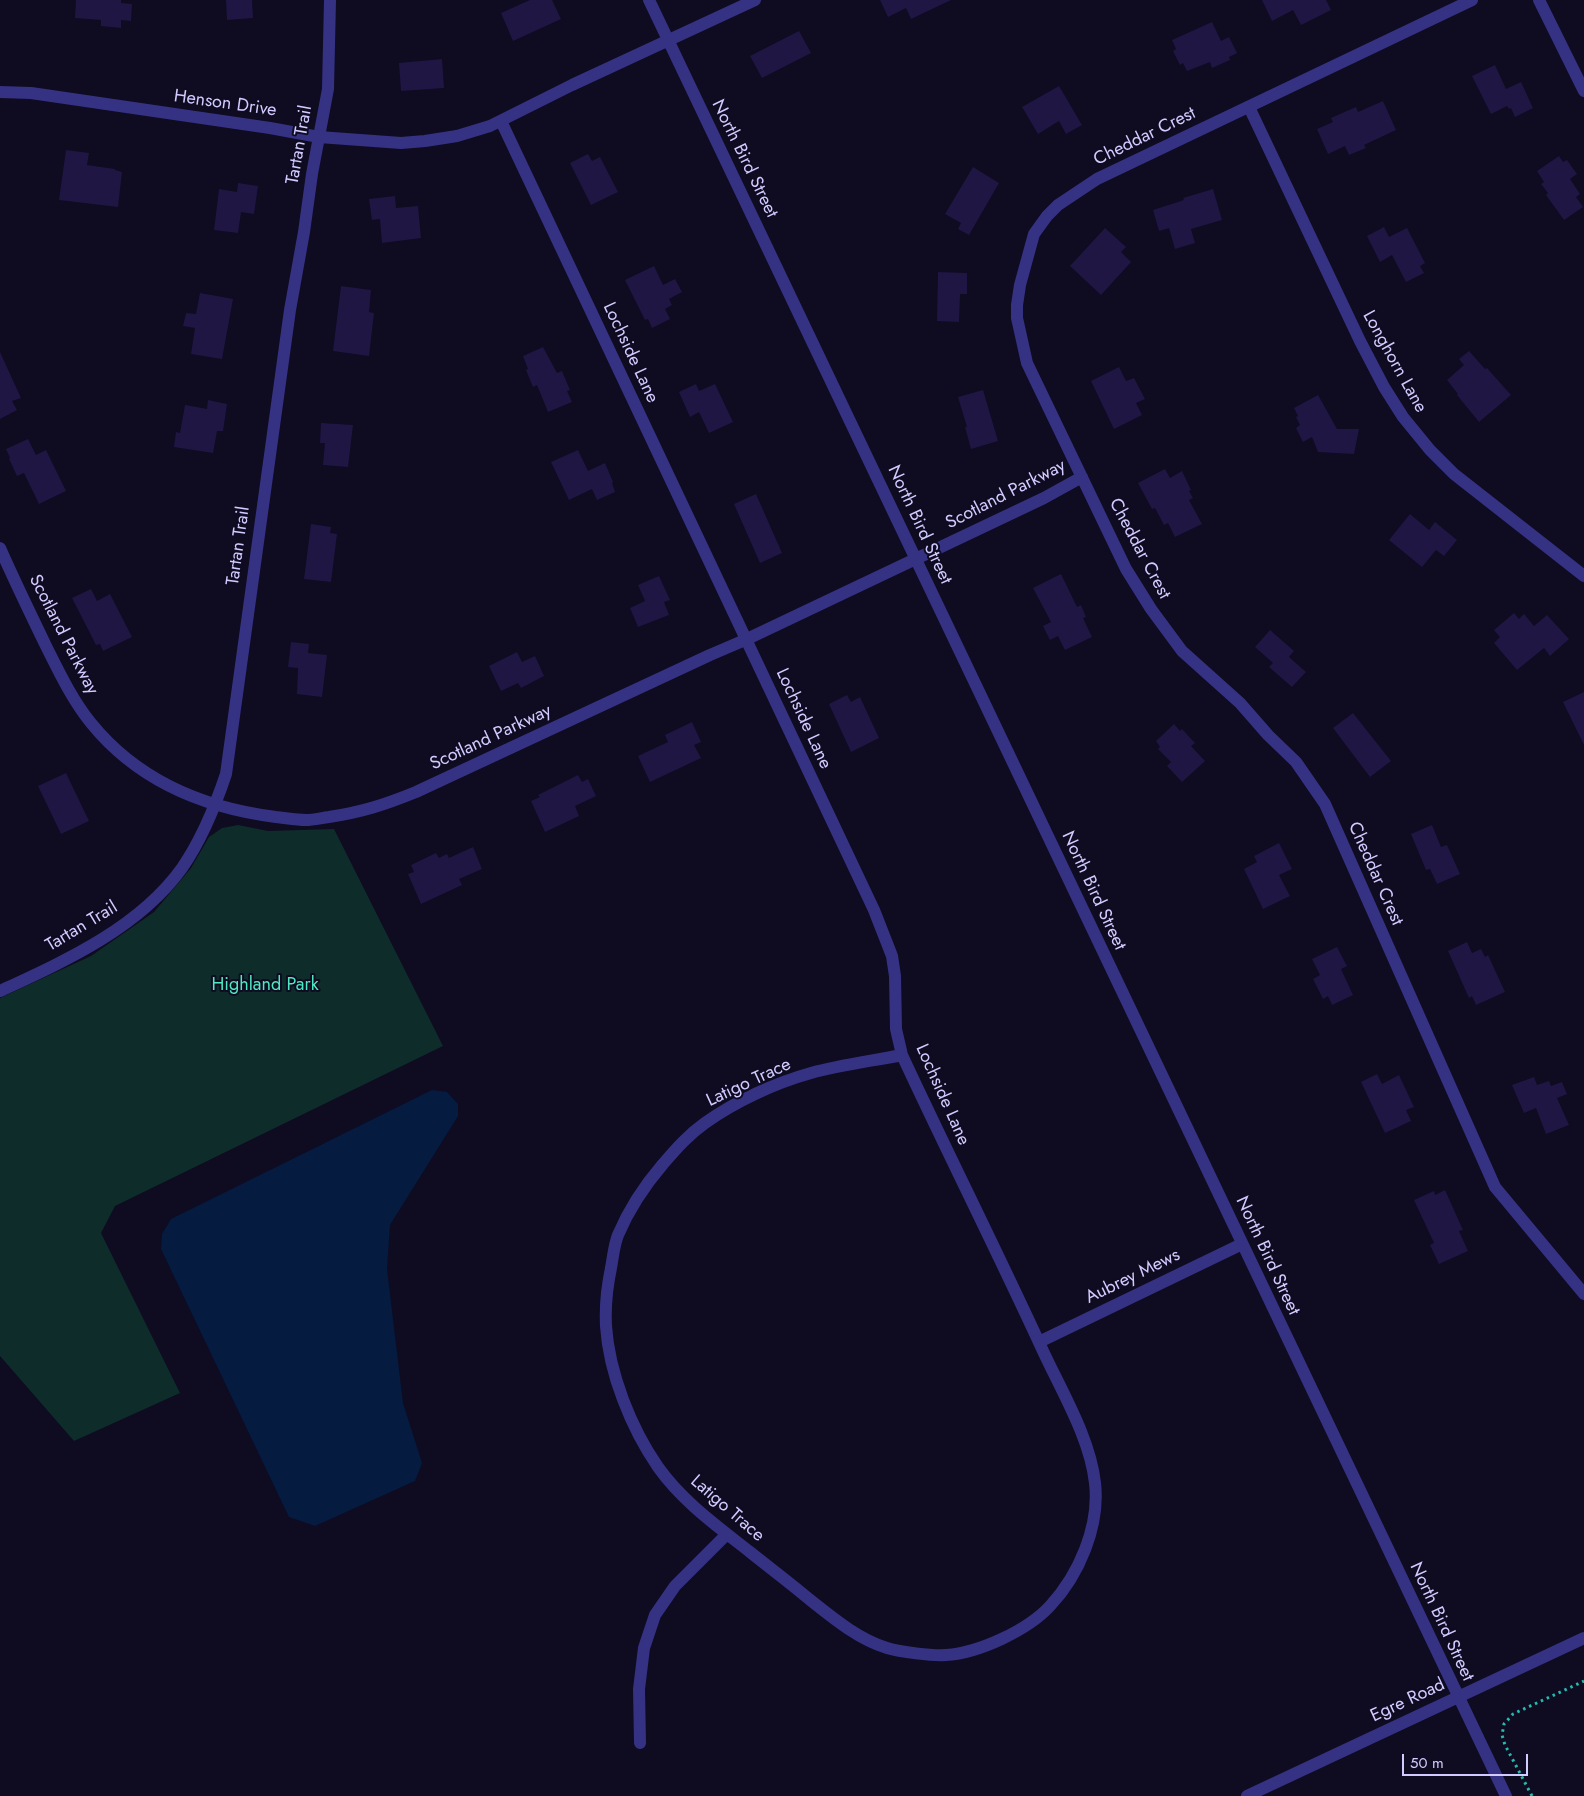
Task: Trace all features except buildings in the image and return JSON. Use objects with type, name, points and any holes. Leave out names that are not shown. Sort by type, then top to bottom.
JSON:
[{"type":"street","name":"Tartan Trail","points":[[0,991],[80,951],[118,929],[153,900],[181,868],[198,841],[216,805],[226,774],[290,310],[328,89],[330,0]]},
{"type":"street","name":"North Bird Street","points":[[649,0],[1457,1697],[1506,1796]]},
{"type":"street","name":"Henson Drive","points":[[0,92],[31,93],[319,137],[365,142],[409,142],[457,136],[490,126],[755,0]]},
{"type":"street","name":"Cheddar Crest","points":[[1472,0],[1097,179],[1058,205],[1034,234],[1020,285],[1017,318],[1028,362],[1126,569],[1151,609],[1182,651],[1240,704],[1296,762],[1325,804],[1495,1188],[1584,1294]]},
{"type":"street","points":[[1539,0],[1584,91]]},
{"type":"street","name":"Longhorn Lane","points":[[1249,107],[1360,341],[1384,387],[1403,417],[1430,450],[1454,474],[1584,576]]},
{"type":"street","name":"Lochside Lane","points":[[501,121],[874,910],[892,956],[895,976],[896,1028],[902,1055],[1039,1342]]},
{"type":"street","name":"Scotland Parkway","points":[[0,548],[63,680],[90,722],[110,744],[164,783],[190,796],[216,805],[250,813],[307,820],[358,813],[416,792],[916,559],[1044,498],[1082,476]]},
{"type":"street","name":"Latigo Trace","points":[[902,1055],[811,1073],[777,1085],[746,1100],[708,1121],[684,1139],[652,1176],[630,1210],[616,1239],[608,1286],[606,1324],[610,1358],[625,1403],[640,1439],[660,1470],[691,1505],[844,1626],[889,1649],[944,1655],[968,1650],[992,1642],[1042,1615],[1073,1578],[1086,1548],[1096,1506],[1095,1482],[1090,1456],[1039,1342]]},
{"type":"street","name":"Aubrey Mews","points":[[1039,1342],[1242,1244]]},
{"type":"street","points":[[640,1743],[639,1689],[644,1648],[655,1615],[675,1586],[727,1534]]},
{"type":"street","name":"Egre Road","points":[[1247,1796],[1584,1638]]},
{"type":"path","points":[[1532,1796],[1505,1745],[1502,1735],[1504,1724],[1513,1714],[1584,1680]]},
{"type":"green space","name":"Highland Park","points":[[238,825],[268,831],[334,829],[443,1046],[115,1206],[101,1233],[180,1393],[74,1441],[0,1356],[0,998],[91,956],[154,912],[191,868],[209,837],[222,828]]},
{"type":"water","points":[[432,1090],[447,1092],[458,1104],[458,1116],[390,1225],[387,1269],[403,1403],[422,1463],[415,1481],[315,1526],[289,1517],[161,1249],[162,1234],[171,1219]]}]
